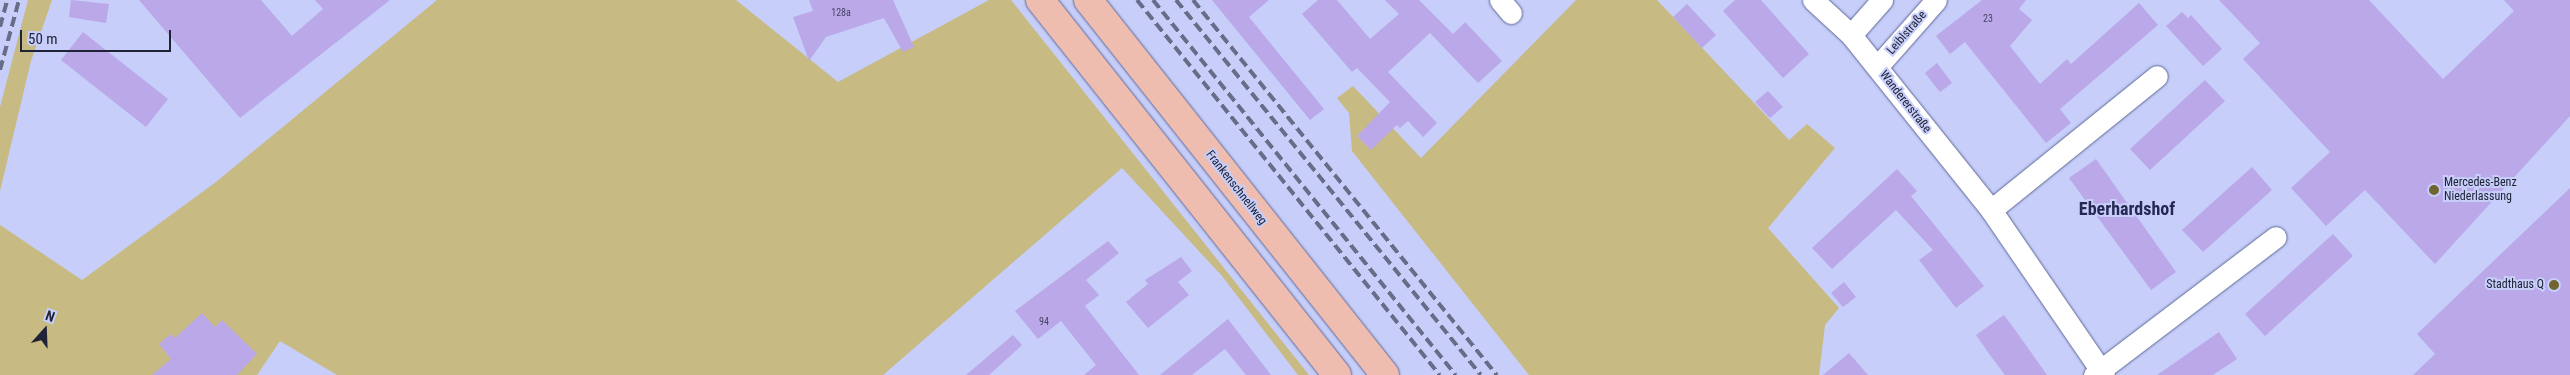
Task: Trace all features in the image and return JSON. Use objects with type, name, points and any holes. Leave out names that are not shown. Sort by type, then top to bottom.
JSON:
[{"type":"highway","points":[[1040,0],[1337,375]]},
{"type":"highway","name":"Frankenschnellweg","points":[[1088,0],[1385,375]]},
{"type":"street","name":"Wandererstraße","points":[[1813,0],[1852,35],[1991,210],[2099,373],[2276,237]]},
{"type":"street","points":[[1852,35],[1882,0]]},
{"type":"street","name":"Leiblstraße","points":[[1877,67],[1936,0]]},
{"type":"street","points":[[1991,210],[2157,76]]},
{"type":"shaded area","points":[[28,0],[52,0],[31,61],[0,191],[0,107]]},
{"type":"shaded area","points":[[437,0],[736,0],[838,82],[989,0],[1011,0],[1309,375],[1298,375],[1222,276],[1122,168],[883,375],[337,375],[280,341],[257,375],[0,375],[0,225],[82,280],[216,182]]},
{"type":"shaded area","points":[[1576,0],[1657,0],[1789,140],[1807,124],[1835,148],[1768,228],[1839,308],[1825,325],[1819,375],[1529,375],[1352,151],[1349,113],[1337,98],[1353,86],[1421,158]]},
{"type":"building","points":[[71,0],[109,4],[106,23],[69,17]]},
{"type":"building","points":[[139,0],[261,0],[292,36],[323,9],[315,0],[390,0],[240,118]]},
{"type":"building","points":[[809,0],[893,0],[914,47],[903,52],[884,18],[826,37],[809,61],[793,17],[813,11]]},
{"type":"building","points":[[1212,0],[1269,0],[1249,17],[1324,109],[1310,120]]},
{"type":"building","points":[[1318,0],[1337,0],[1370,39],[1399,14],[1385,0],[1419,0],[1453,34],[1465,22],[1502,61],[1478,83],[1430,33],[1388,72],[1437,123],[1423,137],[1408,121],[1400,128],[1397,125],[1371,150],[1357,136],[1390,102],[1357,68],[1352,72],[1302,14]]},
{"type":"building","points":[[1735,0],[1761,0],[1809,54],[1783,78],[1723,11]]},
{"type":"building","points":[[1982,0],[2026,0],[2019,9],[2032,20],[2010,46],[2040,84],[2067,59],[2071,64],[2139,3],[2158,25],[2060,109],[2071,123],[2046,143],[1965,42],[1950,54],[1936,36]]},
{"type":"building","name":"Mercedes-Benz Niederlassung","points":[[2219,0],[2369,0],[2443,79],[2514,11],[2504,0],[2570,0],[2570,116],[2435,264],[2365,190],[2326,226],[2291,188],[2330,152],[2243,59],[2260,43]]},
{"type":"building","points":[[1687,4],[1716,35],[1702,48],[1673,17]]},
{"type":"building","points":[[2182,12],[2188,18],[2191,15],[2222,49],[2203,66],[2166,26]]},
{"type":"building","points":[[83,32],[168,99],[146,127],[61,60]]},
{"type":"building","points":[[1937,63],[1952,83],[1940,92],[1925,73]]},
{"type":"building","points":[[2205,80],[2225,101],[2150,170],[2130,149]]},
{"type":"building","points":[[1768,91],[1783,107],[1770,118],[1755,102]]},
{"type":"building","points":[[2096,159],[2176,272],[2151,290],[2069,178]]},
{"type":"building","points":[[2252,167],[2272,190],[2203,252],[2182,230]]},
{"type":"building","points":[[1897,169],[1917,191],[1911,196],[1984,286],[1956,308],[1919,260],[1933,250],[1896,210],[1832,269],[1812,248]]},
{"type":"building","points":[[2570,188],[2570,375],[2413,375],[2435,354],[2417,334]]},
{"type":"building","points":[[2333,234],[2353,256],[2265,336],[2245,314]]},
{"type":"building","points":[[1108,241],[1119,253],[1086,280],[1099,295],[1085,306],[1139,375],[1084,375],[1096,365],[1061,321],[1038,339],[1015,311]]},
{"type":"building","points":[[1181,257],[1192,271],[1178,282],[1189,295],[1148,328],[1126,302],[1148,284],[1145,280]]},
{"type":"building","points":[[1844,282],[1856,297],[1843,307],[1831,293]]},
{"type":"building","points":[[202,313],[215,327],[222,320],[257,354],[237,375],[152,375],[171,359],[159,344],[171,334],[175,338]]},
{"type":"building","points":[[2004,315],[2047,375],[2005,375],[1990,355],[1976,335]]},
{"type":"building","points":[[1228,319],[1271,375],[1246,375],[1225,349],[1192,375],[1160,375]]},
{"type":"building","points":[[2219,332],[2237,359],[2213,375],[2157,375]]},
{"type":"building","points":[[1013,335],[1022,345],[989,375],[966,375]]},
{"type":"building","points":[[1849,353],[1868,375],[1823,375]]},
{"type":"railway","points":[[0,27],[7,0]]},
{"type":"railway","points":[[0,70],[19,0]]},
{"type":"railway","points":[[1137,0],[1440,375]]},
{"type":"railway","points":[[1153,0],[1456,375]]},
{"type":"railway","points":[[1176,0],[1481,375]]},
{"type":"railway","points":[[1193,0],[1497,375]]},
{"type":"place","name":"Mercedes-Benz Niederlassung","points":[[2434,190]]},
{"type":"place","name":"Stadthaus Q","points":[[2554,285]]},
{"type":"district","name":"Eberhardshof","points":[[2127,209]]}]
